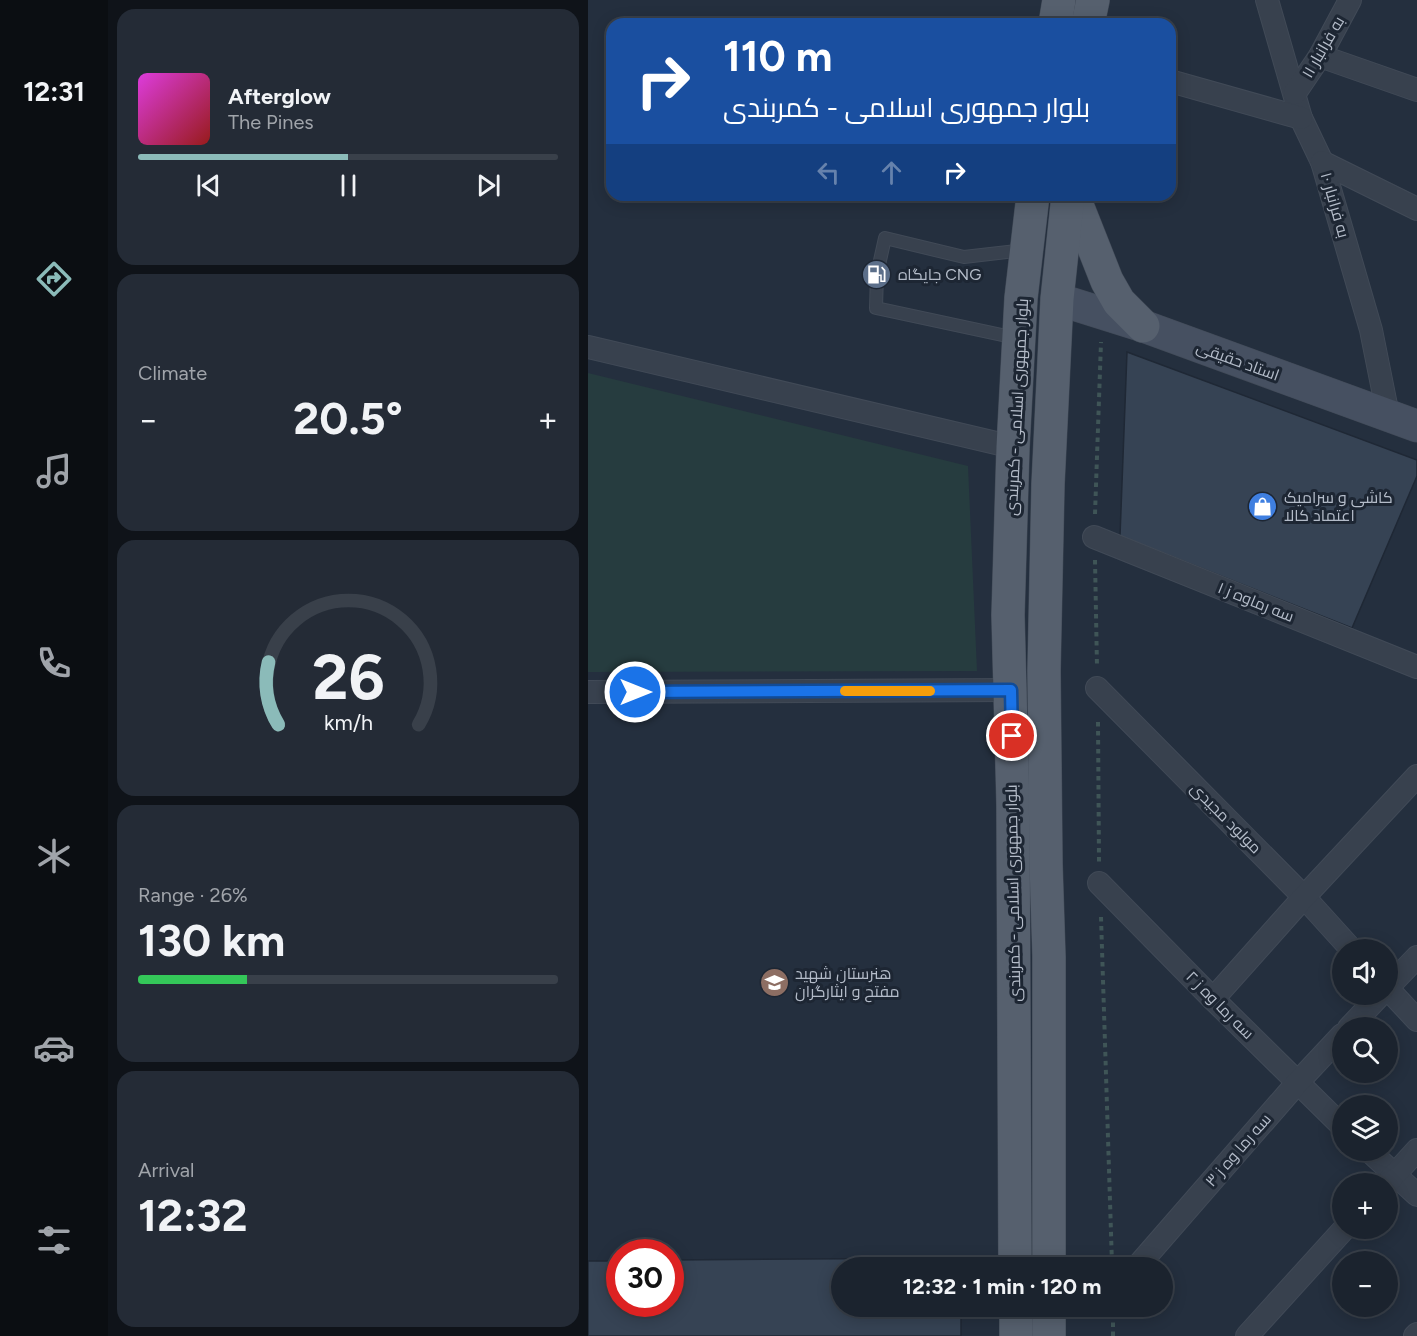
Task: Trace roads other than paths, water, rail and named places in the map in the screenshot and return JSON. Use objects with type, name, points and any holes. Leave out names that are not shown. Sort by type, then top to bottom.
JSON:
[{"type":"main road","points":[[1056,18],[1059,0]]},
{"type":"main road","points":[[1089,18],[1093,0]]},
{"type":"main road","name":"بلوار جمهوری اسلامی - کمربندی","points":[[1015,1257],[1011,690],[1008,615],[1013,447],[1021,298],[1032,201]]},
{"type":"main road","name":"بلوار جمهوری اسلامی - کمربندی","points":[[1049,1257],[1049,957],[1044,671],[1048,484],[1057,299],[1067,201]]},
{"type":"main road","points":[[1075,201],[1107,281],[1119,302],[1143,326]]},
{"type":"main road","points":[[1016,1317],[1016,1336]]},
{"type":"main road","points":[[1048,1336],[1049,1317]]},
{"type":"street","name":"به فرانبار ۱۰","points":[[1267,0],[1301,118],[1322,162],[1371,330],[1388,415]]},
{"type":"street","name":"به فرانبار ۱۱","points":[[1294,93],[1320,56],[1350,0]]},
{"type":"street","points":[[1320,56],[1417,90]]},
{"type":"street","points":[[1176,83],[1301,118]]},
{"type":"street","points":[[1322,162],[1417,209]]},
{"type":"street","name":"استاد حقیقی","points":[[1057,299],[1143,326],[1417,426]]},
{"type":"street","points":[[588,347],[1013,447]]},
{"type":"street","name":"سه رماوه ز ۱","points":[[1094,537],[1417,667]]},
{"type":"street","name":"مولود مجیدی","points":[[1097,688],[1304,897],[1342,939]]},
{"type":"street","points":[[588,692],[1011,690]]},
{"type":"street","points":[[1213,999],[1417,776]]},
{"type":"street","name":"سه رما وه ز ۲","points":[[1100,883],[1332,1116]]},
{"type":"street","points":[[1398,977],[1417,957]]},
{"type":"street","points":[[1398,999],[1417,1020]]},
{"type":"street","points":[[1359,1017],[1371,1005]]},
{"type":"street","name":"سه رما وه ز ۳","points":[[1146,1257],[1332,1046]]},
{"type":"street","points":[[1396,1173],[1417,1150]]},
{"type":"street","points":[[1376,1161],[1385,1173]]},
{"type":"street","points":[[1398,1184],[1417,1196]]},
{"type":"street","points":[[1247,1336],[1335,1239]]},
{"type":"lane","points":[[1019,339],[876,308],[877,274],[885,238],[964,257],[1027,250]]},
{"type":"place","name":"جایگاه CNG","points":[[877,274]]},
{"type":"place","name":"کاشی و سرامیک اعتماد کالا","points":[[1263,506]]},
{"type":"place","name":"هنرستان شهید مفتح و ایثارگران","points":[[774,982]]}]
